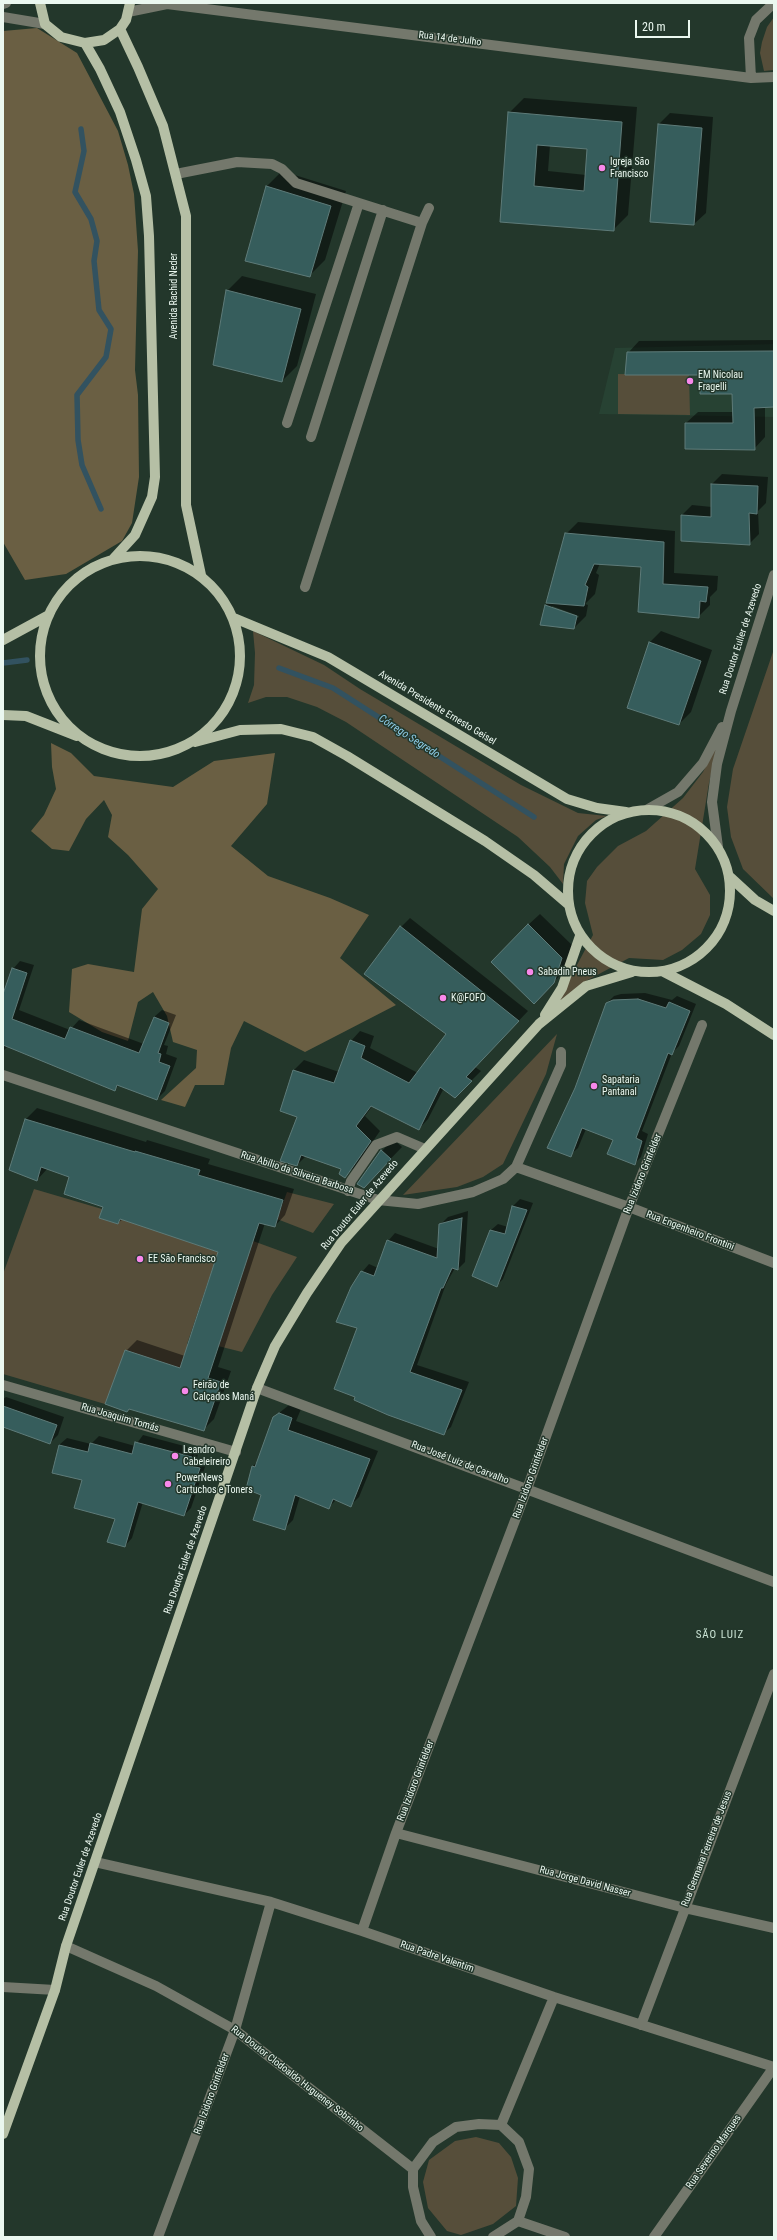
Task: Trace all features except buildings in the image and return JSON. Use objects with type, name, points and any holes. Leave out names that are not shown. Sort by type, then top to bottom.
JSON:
[{"type":"main road","points":[[40,3],[45,24],[61,37],[85,43],[104,40],[120,29],[126,20],[129,8]]},
{"type":"main road","name":"Avenida Rachid Neder","points":[[120,29],[163,126],[186,216],[186,505],[201,575]]},
{"type":"main road","points":[[85,43],[100,69],[120,112],[146,196],[148,223],[155,477],[152,497],[135,535],[114,558]]},
{"type":"main road","points":[[78,736],[53,708],[40,671],[41,633],[57,598],[82,573],[114,558],[144,554],[174,560],[201,575],[234,618],[241,664],[239,672],[227,709],[195,742]]},
{"type":"main road","points":[[3,640],[49,615]]},
{"type":"main road","name":"Avenida Presidente Ernesto Geisel","points":[[234,618],[328,657],[567,799],[597,808],[628,812]]},
{"type":"main road","points":[[3,715],[26,716],[78,736],[100,749],[123,757],[148,758],[172,753],[195,742],[240,730],[281,729],[313,737],[347,756],[485,841],[534,875],[569,905]]},
{"type":"main road","points":[[539,1024],[586,986],[632,972],[664,972],[694,960],[717,938],[730,909],[730,877],[718,846],[696,823],[667,810],[648,809],[628,812],[605,822],[582,844],[569,873],[569,905],[580,936],[603,959],[632,972]]},
{"type":"main road","points":[[730,877],[755,900],[774,911]]},
{"type":"main road","points":[[539,1024],[562,988],[580,936]]},
{"type":"main road","points":[[664,972],[726,1004],[774,1035]]},
{"type":"main road","name":"Rua Doutor Euler de Azevedo","points":[[3,2134],[55,1990],[66,1946],[257,1388],[276,1346],[307,1293],[341,1243],[378,1200],[539,1024]]},
{"type":"street","name":"Rua 14 de Julho","points":[[129,8],[167,4],[751,78],[774,77]]},
{"type":"street","points":[[751,78],[749,38],[756,20],[772,4]]},
{"type":"street","points":[[3,17],[45,24]]},
{"type":"street","points":[[176,174],[237,162],[272,164],[282,169],[296,183],[422,223]]},
{"type":"street","points":[[287,423],[359,203]]},
{"type":"street","points":[[305,586],[422,223],[429,208]]},
{"type":"street","points":[[312,437],[383,210]]},
{"type":"street","name":"Rua Doutor Euller de Azevedo","points":[[718,846],[712,802],[717,764],[731,711],[774,575]]},
{"type":"street","name":"Rua Doutor Euller de Azevedo","points":[[648,809],[678,792],[703,763],[731,711]]},
{"type":"street","name":"Rua Izidoro Grinfelder","points":[[362,1931],[396,1833],[527,1489],[629,1207],[702,1025]]},
{"type":"street","name":"Rua Abílio da Silveira Barbosa","points":[[3,1075],[378,1200],[418,1204],[473,1192],[503,1179],[516,1167],[561,1065],[561,1052]]},
{"type":"street","points":[[348,1190],[351,1181],[376,1145],[397,1137],[425,1149]]},
{"type":"street","name":"Rua Engenheiro Frontini","points":[[516,1167],[629,1207],[774,1262]]},
{"type":"street","name":"Rua Joaquim Tomás","points":[[3,1385],[236,1452]]},
{"type":"street","name":"Rua José Luiz de Carvalho","points":[[257,1388],[774,1582]]},
{"type":"street","name":"Rua Germana Ferreira de Jesus","points":[[641,2025],[774,1674]]},
{"type":"street","name":"Rua Jorge David Nasser","points":[[396,1833],[685,1908],[774,1928]]},
{"type":"street","name":"Rua Padre Valentim","points":[[95,1862],[271,1902],[362,1931],[554,1997],[774,2067]]},
{"type":"street","name":"Rua Izidoro Grinfelder","points":[[158,2237],[235,2030],[271,1902]]},
{"type":"street","name":"Rua Doutor Clodoaldo Hugueney Sobrinho","points":[[66,1946],[156,1986],[235,2030],[413,2168]]},
{"type":"street","points":[[3,1987],[55,1990]]},
{"type":"street","points":[[501,2124],[554,1997]]},
{"type":"street","name":"Rua Severino Marques","points":[[654,2237],[774,2067]]},
{"type":"street","points":[[431,2237],[421,2221],[413,2187],[413,2168],[433,2142],[456,2127],[479,2124],[501,2124],[519,2142],[529,2169],[526,2197],[518,2221],[493,2237]]},
{"type":"street","points":[[518,2221],[565,2237]]},
{"type":"shaded area","points":[[774,17],[774,70],[764,71],[760,53],[762,42],[767,27]]},
{"type":"shaded area","points":[[37,28],[77,53],[118,131],[128,165],[134,194],[138,251],[135,370],[138,395],[139,477],[132,523],[122,541],[66,574],[25,580],[3,542],[3,31]]},
{"type":"shaded area","name":"EM Nicolau Fragelli","points":[[774,344],[774,417],[599,414],[615,348]]},
{"type":"shaded area","points":[[618,374],[689,375],[690,415],[618,414]]},
{"type":"shaded area","points":[[253,631],[324,665],[360,689],[521,785],[578,813],[607,816],[596,820],[578,836],[564,864],[563,884],[550,867],[518,837],[346,722],[317,707],[287,697],[266,697],[248,703],[254,685],[255,653]]},
{"type":"shaded area","points":[[774,649],[774,899],[743,869],[731,837],[727,807],[733,769]]},
{"type":"shaded area","points":[[719,741],[709,783],[695,869],[710,895],[710,915],[701,934],[682,950],[663,960],[629,958],[584,982],[555,1006],[593,935],[585,903],[587,881],[597,867],[618,846],[646,831],[683,798],[703,772]]},
{"type":"shaded area","points":[[51,743],[71,753],[94,776],[173,787],[214,761],[275,753],[267,804],[231,846],[268,876],[330,898],[369,915],[340,958],[396,1005],[305,1052],[244,1021],[231,1048],[224,1085],[195,1085],[185,1107],[161,1100],[196,1068],[197,1050],[173,1042],[167,1016],[153,992],[138,1002],[128,1041],[102,1032],[69,1012],[72,969],[88,964],[134,972],[142,909],[158,889],[128,855],[108,837],[112,815],[104,800],[86,819],[69,851],[52,849],[31,831],[44,815],[56,789],[52,767]]},
{"type":"shaded area","points":[[557,1034],[546,1074],[503,1164],[483,1177],[457,1187],[403,1195]]},
{"type":"shaded area","name":"EE São Francisco","points":[[34,1189],[102,1209],[99,1218],[118,1224],[122,1213],[128,1221],[218,1252],[187,1344],[210,1352],[201,1375],[127,1351],[105,1404],[3,1374],[3,1274]]},
{"type":"shaded area","points":[[287,1192],[334,1204],[313,1233],[277,1219]]},
{"type":"shaded area","points":[[253,1241],[297,1257],[272,1295],[242,1352],[218,1346]]},
{"type":"shaded area","points":[[476,2137],[499,2143],[511,2157],[518,2178],[516,2206],[493,2224],[461,2235],[447,2231],[428,2208],[423,2182],[429,2160],[455,2141]]},
{"type":"waterway","points":[[81,129],[84,151],[75,192],[91,219],[97,241],[94,261],[99,310],[111,329],[106,357],[77,395],[78,440],[82,465],[101,509]]},
{"type":"waterway","name":"Córrego Segredo","points":[[3,663],[27,660]]},
{"type":"waterway","name":"Córrego Segredo","points":[[279,668],[333,688],[534,817]]},
{"type":"place","name":"Igreja São Francisco","points":[[602,168]]},
{"type":"place","name":"EM Nicolau Fragelli","points":[[690,381]]},
{"type":"place","name":"Sabadin Pneus","points":[[530,972]]},
{"type":"place","name":"K@FOFO","points":[[443,998]]},
{"type":"place","name":"Sapataria Pantanal","points":[[594,1086]]},
{"type":"place","name":"EE São Francisco","points":[[140,1259]]},
{"type":"place","name":"Feirão de Calçados Maná","points":[[185,1391]]},
{"type":"place","name":"Leandro Cabeleireiro","points":[[175,1456]]},
{"type":"place","name":"PowerNews Cartuchos e Toners","points":[[168,1484]]},
{"type":"district","name":"SÃO LUIZ","points":[[720,1635]]}]
